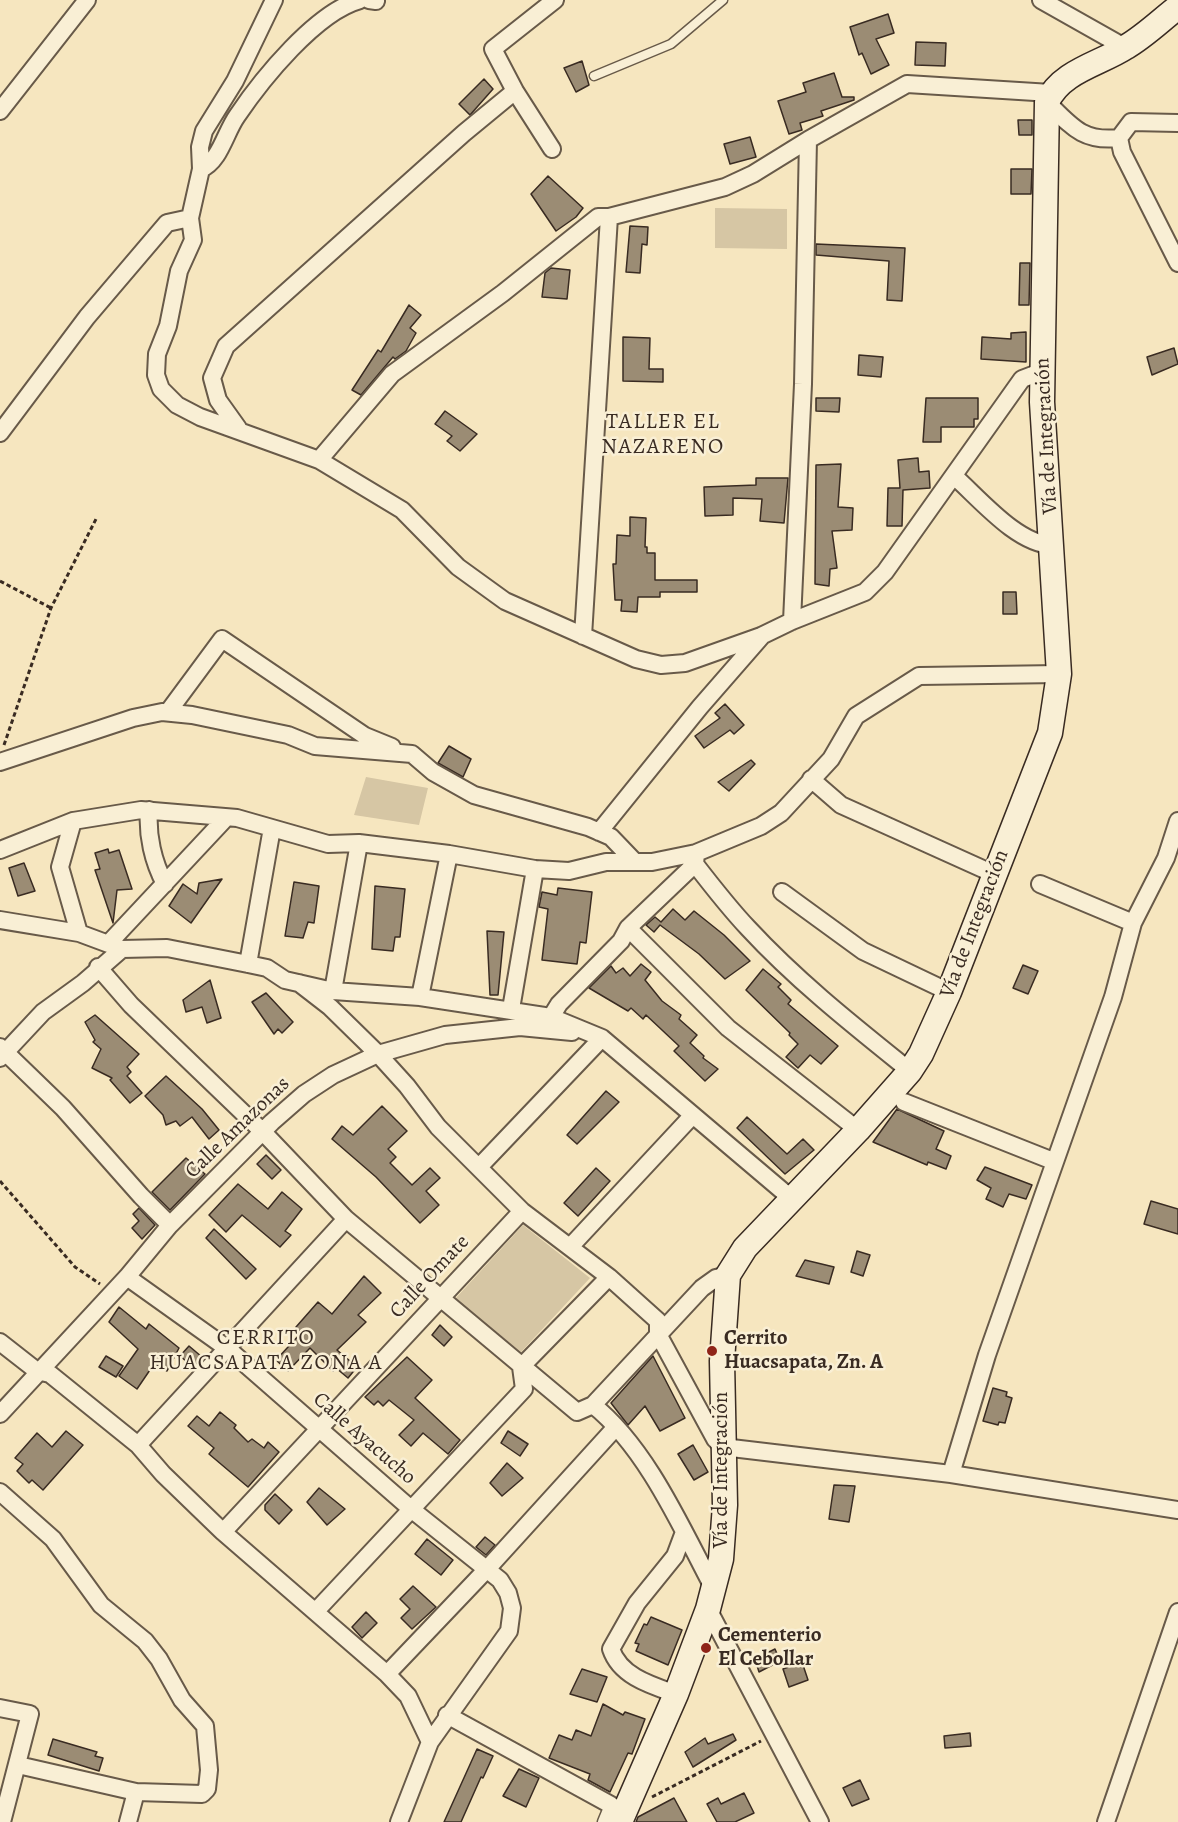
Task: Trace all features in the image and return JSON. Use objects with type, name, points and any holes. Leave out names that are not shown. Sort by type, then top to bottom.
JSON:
[{"type":"main road","points":[[1049,98],[1073,75],[1126,48],[1178,7]]},
{"type":"main road","name":"Vía de Integración","points":[[619,1812],[676,1694],[711,1599],[724,1538],[722,1361],[728,1275],[738,1257],[858,1130],[910,1071],[921,1054],[950,992],[1050,733],[1059,674],[1042,402],[1049,98]]},
{"type":"street","points":[[0,111],[87,0]]},
{"type":"street","points":[[274,0],[235,81],[204,131],[200,147],[201,169],[190,218],[193,240],[172,297],[168,326],[157,354],[156,375],[161,389],[177,405],[200,417],[238,428],[319,460],[402,510],[458,567],[505,601],[636,659],[661,665],[685,663],[761,636],[865,592],[877,582],[1022,379],[1043,371]]},
{"type":"street","points":[[201,169],[213,160],[236,117],[307,33],[332,11],[360,0]]},
{"type":"street","points":[[369,0],[376,1]]},
{"type":"street","points":[[552,149],[515,91],[493,49],[555,0]]},
{"type":"street","points":[[1041,0],[1126,48]]},
{"type":"street","points":[[319,460],[392,374],[503,292],[598,217],[609,217],[725,187],[753,174],[907,84],[1049,98],[1070,124],[1097,140],[1119,138],[1131,122],[1178,123]]},
{"type":"street","points":[[238,428],[218,400],[212,378],[226,346],[420,171],[515,91]]},
{"type":"street","points":[[1119,138],[1122,152],[1178,263]]},
{"type":"street","points":[[792,621],[803,384],[808,140]]},
{"type":"street","points":[[583,636],[609,217]]},
{"type":"street","points":[[0,433],[87,317],[167,223],[190,218]]},
{"type":"street","points":[[954,476],[1022,536],[1040,545],[1052,545]]},
{"type":"street","points":[[599,832],[699,707],[761,636]]},
{"type":"street","points":[[168,712],[222,639],[365,736],[412,754],[433,772],[474,795],[599,832],[610,837],[634,861]]},
{"type":"street","points":[[550,1017],[559,1004],[621,941],[628,928],[695,858],[761,826],[781,813],[831,759],[856,716],[920,676],[1059,674]]},
{"type":"street","points":[[0,762],[132,718],[168,712],[258,728],[288,735],[315,746],[401,751]]},
{"type":"street","points":[[811,779],[841,805],[994,874]]},
{"type":"street","points":[[0,850],[73,821],[149,810],[251,821],[328,844],[360,843],[449,854],[535,869],[569,870],[606,862],[652,862],[695,858]]},
{"type":"street","points":[[149,810],[148,827],[159,872],[165,884]]},
{"type":"street","points":[[170,1225],[141,1196],[63,1108],[2,1053],[43,1012],[82,983],[98,967],[165,884],[225,819]]},
{"type":"street","points":[[73,821],[60,867],[79,933]]},
{"type":"street","points":[[951,1474],[987,1355],[1053,1161],[1113,997],[1133,923],[1167,858],[1178,821]]},
{"type":"street","points":[[248,964],[272,828]]},
{"type":"street","points":[[333,991],[360,843]]},
{"type":"street","points":[[420,997],[449,854]]},
{"type":"street","points":[[695,858],[747,927],[786,966],[826,1004],[910,1071]]},
{"type":"street","points":[[511,1009],[535,869]]},
{"type":"street","points":[[1040,884],[1133,923]]},
{"type":"street","points":[[782,892],[863,951],[950,992]]},
{"type":"street","points":[[0,920],[79,933],[115,947],[167,948],[267,968],[285,980],[333,991],[420,997],[511,1009],[550,1017],[596,1036],[792,1199]]},
{"type":"street","points":[[628,928],[728,1028],[858,1130]]},
{"type":"street","points":[[98,967],[131,1005],[262,1132],[346,1219],[577,1412],[593,1405],[702,1288],[716,1278],[728,1275]]},
{"type":"street","points":[[299,983],[330,1007],[378,1054],[438,1127],[480,1166],[522,1211],[609,1277],[658,1321],[658,1334],[715,1439],[723,1447],[951,1474],[1178,1510]]},
{"type":"street","name":"Calle Amazonas","points":[[0,1414],[37,1371],[127,1276],[170,1225],[262,1132],[304,1094],[333,1075],[378,1054],[446,1035],[520,1027],[596,1036]]},
{"type":"street","points":[[480,1166],[596,1036]]},
{"type":"street","points":[[904,1102],[1053,1161]]},
{"type":"street","points":[[570,1247],[692,1116]]},
{"type":"street","name":"Calle Omate","points":[[223,1532],[522,1211]]},
{"type":"street","points":[[138,1445],[346,1219]]},
{"type":"street","name":"Calle Ayacucho","points":[[127,1276],[228,1349],[411,1509],[500,1580],[508,1593],[512,1608],[509,1631],[480,1674],[447,1715],[430,1742],[399,1822]]},
{"type":"street","points":[[521,1367],[609,1277]]},
{"type":"street","points":[[0,1342],[37,1371],[50,1374],[138,1445],[163,1474],[223,1532],[387,1674],[408,1696],[430,1742]]},
{"type":"street","points":[[316,1611],[524,1389],[521,1367]]},
{"type":"street","points":[[593,1405],[616,1427],[643,1462],[684,1532],[711,1599],[773,1735],[819,1822]]},
{"type":"street","points":[[387,1674],[487,1569],[616,1427]]},
{"type":"street","points":[[0,1492],[53,1539],[101,1605],[145,1641],[159,1659],[182,1700],[205,1726],[209,1770],[207,1789],[202,1794],[136,1792],[18,1765]]},
{"type":"street","points":[[676,1694],[632,1676],[614,1659],[610,1648],[637,1603],[675,1556],[684,1532]]},
{"type":"street","points":[[1106,1822],[1178,1612]]},
{"type":"street","points":[[0,1708],[30,1714],[2,1822]]},
{"type":"street","points":[[447,1715],[619,1812],[604,1822]]},
{"type":"street","points":[[128,1822],[136,1792]]},
{"type":"lane","points":[[594,76],[671,44],[723,0]]},
{"type":"path","points":[[0,755],[51,608],[96,519]]},
{"type":"path","points":[[0,581],[51,608]]},
{"type":"path","points":[[0,1181],[75,1267],[111,1292]]},
{"type":"path","points":[[619,1812],[773,1735]]},
{"type":"shaded area","points":[[715,208],[787,209],[787,249],[715,248]]},
{"type":"shaded area","points":[[366,777],[428,788],[419,825],[354,815]]},
{"type":"shaded area","points":[[523,1225],[590,1278],[521,1352],[455,1299]]},
{"type":"building","points":[[888,14],[894,33],[876,39],[889,65],[871,74],[862,53],[859,55],[850,27]]},
{"type":"building","points":[[916,42],[946,43],[945,66],[915,65]]},
{"type":"building","points":[[582,61],[589,85],[576,92],[564,68]]},
{"type":"building","points":[[834,73],[842,97],[854,97],[854,100],[821,111],[823,116],[800,123],[802,130],[789,134],[778,101],[806,92],[803,83]]},
{"type":"building","points":[[484,79],[493,89],[470,115],[459,104]]},
{"type":"building","points":[[1018,120],[1032,120],[1032,135],[1019,135]]},
{"type":"building","points":[[750,137],[756,157],[730,164],[724,144]]},
{"type":"building","points":[[1011,169],[1032,169],[1031,194],[1011,194]]},
{"type":"building","points":[[548,176],[583,208],[576,217],[556,231],[531,194]]},
{"type":"building","points":[[630,226],[648,227],[647,245],[642,244],[640,273],[626,272]]},
{"type":"building","points":[[816,244],[905,248],[902,301],[887,300],[889,261],[816,255]]},
{"type":"building","points":[[1020,263],[1030,263],[1029,305],[1019,305]]},
{"type":"building","points":[[551,268],[570,270],[567,299],[542,297],[545,273]]},
{"type":"building","points":[[409,305],[421,315],[410,328],[416,333],[406,351],[395,359],[393,357],[361,395],[352,390],[378,350],[381,352]]},
{"type":"building","points":[[1026,332],[1026,362],[981,359],[982,337],[1011,339],[1011,333]]},
{"type":"building","points":[[623,337],[650,338],[649,369],[663,369],[663,382],[623,381]]},
{"type":"building","points":[[1174,348],[1178,364],[1152,375],[1147,357]]},
{"type":"building","points":[[859,355],[883,357],[881,377],[858,375]]},
{"type":"building","points":[[816,398],[840,398],[839,412],[816,411]]},
{"type":"building","points":[[926,398],[978,398],[978,419],[974,419],[974,427],[941,427],[941,442],[923,442]]},
{"type":"building","points":[[445,411],[477,434],[460,451],[447,441],[452,436],[435,424]]},
{"type":"building","points":[[918,458],[919,472],[929,471],[930,488],[903,490],[902,526],[887,526],[888,488],[900,488],[898,460]]},
{"type":"building","points":[[841,464],[838,507],[853,508],[852,530],[832,531],[837,568],[830,569],[829,586],[815,584],[816,465]]},
{"type":"building","points":[[756,478],[788,478],[784,523],[760,521],[762,499],[733,498],[733,515],[705,516],[704,487],[756,485]]},
{"type":"building","points":[[630,517],[646,518],[645,547],[647,547],[647,553],[655,553],[655,580],[697,580],[697,592],[660,592],[660,597],[638,597],[637,612],[621,611],[622,600],[615,600],[613,564],[616,564],[617,535],[630,536]]},
{"type":"building","points":[[1003,592],[1016,592],[1017,614],[1003,614]]},
{"type":"building","points":[[725,704],[744,725],[734,734],[730,730],[704,748],[695,736],[720,718],[715,713]]},
{"type":"building","points":[[449,746],[471,759],[463,777],[438,763]]},
{"type":"building","points":[[751,760],[755,764],[729,791],[718,782]]},
{"type":"building","points":[[108,849],[109,853],[119,850],[132,889],[117,890],[113,923],[95,870],[100,869],[95,853]]},
{"type":"building","points":[[24,863],[35,891],[18,896],[9,868]]},
{"type":"building","points":[[222,879],[191,923],[169,906],[183,884],[197,894],[199,883]]},
{"type":"building","points":[[294,882],[319,886],[314,923],[308,922],[303,938],[285,936]]},
{"type":"building","points":[[375,886],[405,889],[400,937],[395,937],[393,951],[372,949]]},
{"type":"building","points":[[558,888],[592,892],[586,943],[580,942],[577,964],[542,960],[548,909],[539,907],[542,892],[557,895]]},
{"type":"building","points":[[673,909],[685,920],[694,911],[724,935],[750,961],[725,979],[699,954],[660,925],[654,932],[646,925],[655,917],[661,922]]},
{"type":"building","points":[[487,931],[504,932],[498,995],[490,995]]},
{"type":"building","points":[[641,964],[651,972],[645,980],[662,1001],[681,1015],[679,1019],[697,1035],[690,1043],[704,1056],[703,1058],[718,1069],[705,1081],[674,1051],[679,1046],[646,1015],[643,1019],[631,1008],[628,1011],[589,988],[611,966],[616,973],[623,968],[630,976]]},
{"type":"building","points":[[1023,965],[1038,971],[1028,994],[1013,988]]},
{"type":"building","points":[[763,969],[781,984],[778,987],[791,1000],[788,1004],[838,1046],[821,1064],[810,1055],[798,1068],[786,1057],[798,1044],[789,1035],[790,1033],[746,990]]},
{"type":"building","points":[[210,980],[221,1018],[207,1023],[202,1007],[186,1012],[183,1000]]},
{"type":"building","points":[[266,993],[293,1022],[282,1033],[278,1029],[274,1034],[252,1002]]},
{"type":"building","points":[[95,1015],[139,1054],[127,1067],[131,1072],[127,1076],[142,1093],[130,1103],[110,1080],[112,1078],[92,1068],[101,1049],[93,1042],[95,1040],[85,1022]]},
{"type":"building","points":[[166,1076],[202,1109],[219,1130],[209,1139],[192,1117],[180,1126],[176,1121],[166,1125],[163,1115],[145,1096]]},
{"type":"building","points":[[606,1091],[619,1102],[577,1144],[567,1135]]},
{"type":"building","points":[[382,1106],[407,1131],[388,1149],[396,1157],[390,1163],[412,1185],[430,1168],[440,1178],[426,1191],[439,1205],[420,1223],[376,1177],[332,1139],[342,1126],[353,1135]]},
{"type":"building","points":[[897,1109],[944,1131],[936,1149],[951,1156],[946,1169],[928,1162],[927,1165],[873,1142]]},
{"type":"building","points":[[747,1117],[787,1154],[803,1139],[814,1150],[785,1174],[737,1128]]},
{"type":"building","points":[[266,1155],[281,1170],[272,1179],[257,1164]]},
{"type":"building","points":[[186,1158],[205,1174],[170,1210],[152,1192]]},
{"type":"building","points":[[985,1167],[1032,1185],[1026,1199],[1009,1194],[1003,1207],[986,1199],[991,1188],[977,1180]]},
{"type":"building","points":[[596,1168],[610,1181],[578,1216],[564,1203]]},
{"type":"building","points":[[238,1184],[268,1209],[282,1192],[302,1209],[285,1231],[291,1235],[280,1247],[242,1215],[226,1232],[209,1215]]},
{"type":"building","points":[[1151,1201],[1178,1209],[1178,1234],[1144,1224]]},
{"type":"building","points":[[139,1208],[155,1225],[142,1239],[132,1228],[139,1221],[133,1214]]},
{"type":"building","points":[[214,1229],[256,1269],[246,1279],[206,1238]]},
{"type":"building","points":[[857,1251],[870,1255],[863,1276],[851,1272]]},
{"type":"building","points":[[805,1260],[834,1267],[829,1284],[796,1276]]},
{"type":"building","points":[[364,1276],[381,1293],[358,1315],[366,1322],[337,1350],[357,1367],[348,1378],[336,1368],[333,1371],[310,1348],[288,1371],[276,1360],[301,1333],[296,1327],[318,1302],[332,1314]]},
{"type":"building","points":[[119,1307],[146,1329],[149,1324],[179,1348],[167,1371],[154,1364],[137,1389],[119,1376],[138,1349],[109,1322]]},
{"type":"building","points":[[440,1325],[452,1337],[444,1346],[432,1335]]},
{"type":"building","points":[[189,1346],[202,1357],[193,1367],[180,1356]]},
{"type":"building","points":[[106,1356],[123,1366],[116,1377],[99,1367]]},
{"type":"building","points":[[653,1356],[685,1418],[660,1431],[645,1406],[628,1425],[611,1403]]},
{"type":"building","points":[[407,1357],[432,1380],[415,1398],[460,1440],[448,1454],[423,1433],[411,1446],[399,1435],[414,1420],[389,1400],[383,1406],[378,1401],[374,1405],[365,1397]]},
{"type":"building","points":[[993,1388],[1007,1392],[1006,1396],[1012,1398],[1005,1423],[999,1422],[998,1425],[983,1421]]},
{"type":"building","points":[[220,1412],[236,1425],[234,1428],[248,1442],[252,1439],[264,1448],[268,1442],[279,1452],[248,1487],[209,1454],[214,1448],[188,1426],[197,1416],[209,1426]]},
{"type":"building","points":[[66,1431],[83,1445],[43,1490],[32,1480],[29,1483],[17,1471],[23,1464],[15,1458],[37,1433],[52,1447]]},
{"type":"building","points":[[508,1431],[528,1444],[520,1456],[501,1443]]},
{"type":"building","points":[[693,1445],[708,1472],[694,1480],[678,1454]]},
{"type":"building","points":[[507,1463],[523,1478],[502,1496],[490,1483]]},
{"type":"building","points":[[834,1485],[855,1486],[849,1522],[829,1519]]},
{"type":"building","points":[[319,1488],[345,1509],[327,1525],[307,1502]]},
{"type":"building","points":[[275,1494],[292,1510],[279,1524],[265,1510],[265,1505]]},
{"type":"building","points":[[485,1537],[495,1545],[486,1555],[476,1547]]},
{"type":"building","points":[[427,1539],[453,1560],[441,1575],[415,1554]]},
{"type":"building","points":[[413,1586],[436,1607],[412,1629],[401,1618],[410,1609],[400,1599]]},
{"type":"building","points":[[366,1612],[377,1623],[362,1638],[352,1627]]},
{"type":"building","points":[[651,1617],[682,1630],[668,1665],[636,1651],[639,1644],[635,1643],[644,1624],[647,1625]]},
{"type":"building","points":[[775,1649],[780,1661],[759,1672],[755,1659]]},
{"type":"building","points":[[802,1662],[808,1680],[789,1687],[783,1669]]},
{"type":"building","points":[[582,1669],[607,1677],[597,1702],[570,1694]]},
{"type":"building","points":[[603,1704],[623,1715],[625,1712],[645,1719],[632,1754],[628,1753],[610,1792],[588,1780],[590,1774],[549,1758],[559,1735],[572,1740],[576,1730],[591,1736]]},
{"type":"building","points":[[970,1733],[971,1746],[945,1748],[944,1736]]},
{"type":"building","points":[[733,1734],[736,1740],[693,1767],[685,1752],[705,1738],[708,1744]]},
{"type":"building","points":[[53,1739],[97,1752],[95,1756],[103,1758],[99,1771],[48,1755]]},
{"type":"building","points":[[477,1749],[493,1756],[461,1822],[444,1822]]},
{"type":"building","points":[[519,1769],[539,1778],[526,1807],[503,1796]]},
{"type":"building","points":[[860,1780],[869,1799],[852,1806],[843,1788]]},
{"type":"building","points":[[744,1793],[754,1813],[735,1822],[717,1822],[707,1804],[718,1798],[721,1804]]},
{"type":"building","points":[[674,1798],[687,1822],[636,1822],[638,1817]]},
{"type":"place","name":"Cerrito Huacsapata, Zn. A","points":[[712,1351]]},
{"type":"place","name":"Cementerio El Cebollar","points":[[706,1648]]},
{"type":"district","name":"TALLER EL NAZARENO","points":[[663,436]]},
{"type":"district","name":"CERRITO HUACSAPATA ZONA A","points":[[266,1352]]}]
